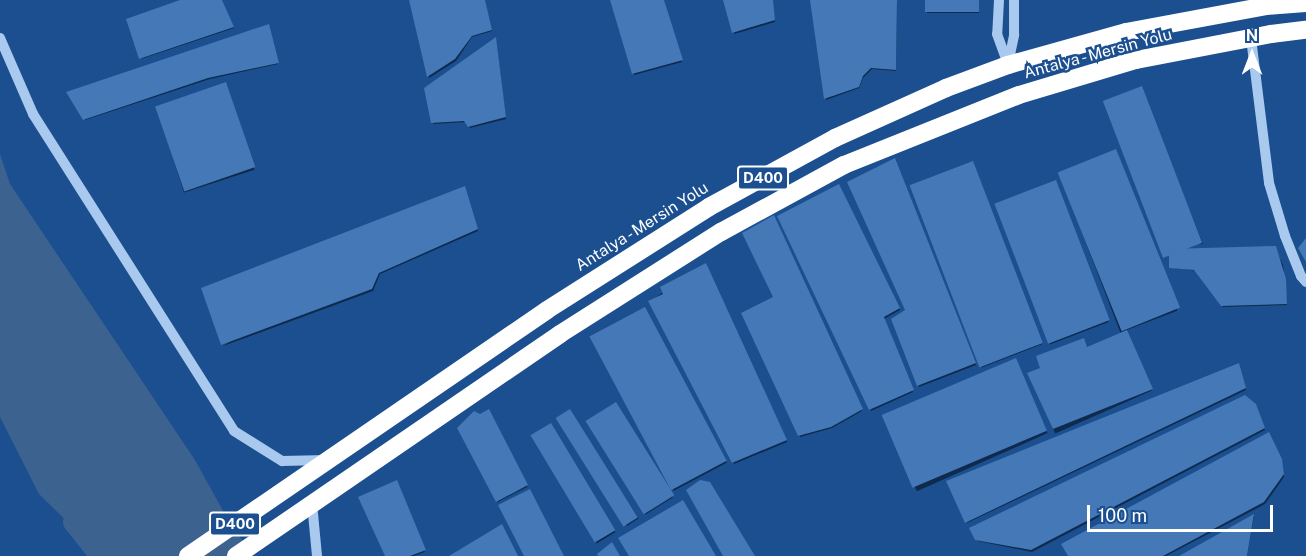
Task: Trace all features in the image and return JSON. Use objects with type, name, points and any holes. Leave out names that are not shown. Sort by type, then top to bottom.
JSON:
[{"type":"highway","name":"Antalya - Mersin Yolu","points":[[188,556],[547,310],[709,207],[835,138],[946,88],[1008,64],[1126,32],[1266,6],[1306,3]]},
{"type":"highway","name":"Antalya - Mersin Yolu","points":[[236,556],[560,334],[721,232],[844,165],[1019,95],[1136,60],[1306,30]]},
{"type":"highway","points":[[1008,64],[1019,95]]},
{"type":"street","points":[[999,0],[997,34],[1008,64]]},
{"type":"street","points":[[1008,64],[1014,35],[1014,0]]},
{"type":"street","points":[[0,38],[33,114],[234,431],[282,460],[330,460]]},
{"type":"street","points":[[1251,38],[1269,183],[1285,236],[1301,276],[1306,282]]},
{"type":"street","points":[[307,507],[317,556]]},
{"type":"water","points":[[0,154],[10,184],[195,460],[227,518],[253,556],[102,556],[39,494],[0,417]]},
{"type":"building","points":[[180,0],[222,0],[234,27],[139,59],[126,19]]},
{"type":"building","points":[[409,0],[485,0],[492,30],[472,36],[455,59],[427,77]]},
{"type":"building","points":[[610,0],[664,0],[683,60],[632,74]]},
{"type":"building","points":[[723,0],[773,0],[775,20],[732,33]]},
{"type":"building","points":[[810,0],[897,0],[896,70],[871,68],[863,76],[859,87],[824,99]]},
{"type":"building","points":[[925,0],[979,0],[979,12],[925,12]]},
{"type":"building","points":[[269,24],[279,63],[208,78],[83,120],[66,92]]},
{"type":"building","points":[[496,37],[506,117],[468,127],[464,121],[431,123],[424,88]]},
{"type":"building","points":[[226,82],[255,167],[184,192],[155,106]]},
{"type":"building","points":[[1142,86],[1202,243],[1163,258],[1103,101]]},
{"type":"building","points":[[1116,149],[1180,308],[1122,331],[1058,173]]},
{"type":"building","points":[[895,158],[976,363],[917,386],[891,319],[905,310],[847,182]]},
{"type":"building","points":[[973,161],[1043,343],[979,367],[910,185]]},
{"type":"building","points":[[1056,180],[1110,320],[1048,344],[994,204]]},
{"type":"building","points":[[839,184],[900,308],[884,317],[914,390],[869,410],[777,216]]},
{"type":"building","points":[[465,186],[478,229],[379,273],[372,289],[221,345],[201,288]]},
{"type":"building","points":[[774,215],[863,409],[831,427],[798,436],[741,313],[773,297],[742,233]]},
{"type":"building","points":[[1306,238],[1306,262],[1298,248]]},
{"type":"building","points":[[1276,246],[1286,279],[1287,304],[1221,306],[1194,270],[1169,268],[1169,249]]},
{"type":"building","points":[[706,263],[787,440],[732,463],[648,301],[663,294],[660,287]]},
{"type":"building","points":[[645,307],[727,461],[671,490],[589,337]]},
{"type":"building","points":[[1127,330],[1153,389],[1053,429],[1027,373],[1040,368],[1036,356],[1084,338],[1087,347]]},
{"type":"building","points":[[1016,358],[1047,431],[912,488],[882,415]]},
{"type":"building","points":[[1239,363],[1246,388],[965,523],[946,481]]},
{"type":"building","points":[[1245,395],[1256,404],[1265,428],[1031,550],[975,540],[969,528]]},
{"type":"building","points":[[616,402],[674,495],[644,514],[585,421]]},
{"type":"building","points":[[489,409],[528,485],[496,502],[457,428],[474,411],[480,414]]},
{"type":"building","points":[[570,409],[638,518],[623,527],[556,418]]},
{"type":"building","points":[[551,423],[615,530],[595,543],[530,435]]},
{"type":"building","points":[[1269,432],[1282,459],[1284,474],[1264,502],[1163,556],[1068,556],[1061,544]]},
{"type":"building","points":[[397,480],[426,550],[410,556],[385,556],[358,497]]},
{"type":"building","points":[[700,480],[710,482],[755,556],[723,556],[686,490]]},
{"type":"building","points":[[530,489],[564,556],[524,556],[498,505]]},
{"type":"building","points":[[683,500],[716,556],[629,556],[618,538]]},
{"type":"building","points":[[1254,514],[1247,556],[1179,556]]},
{"type":"building","points":[[502,524],[518,556],[449,556]]},
{"type":"building","points":[[612,542],[620,556],[598,556],[597,554]]},
{"type":"waterway","points":[[74,522],[101,556]]}]
